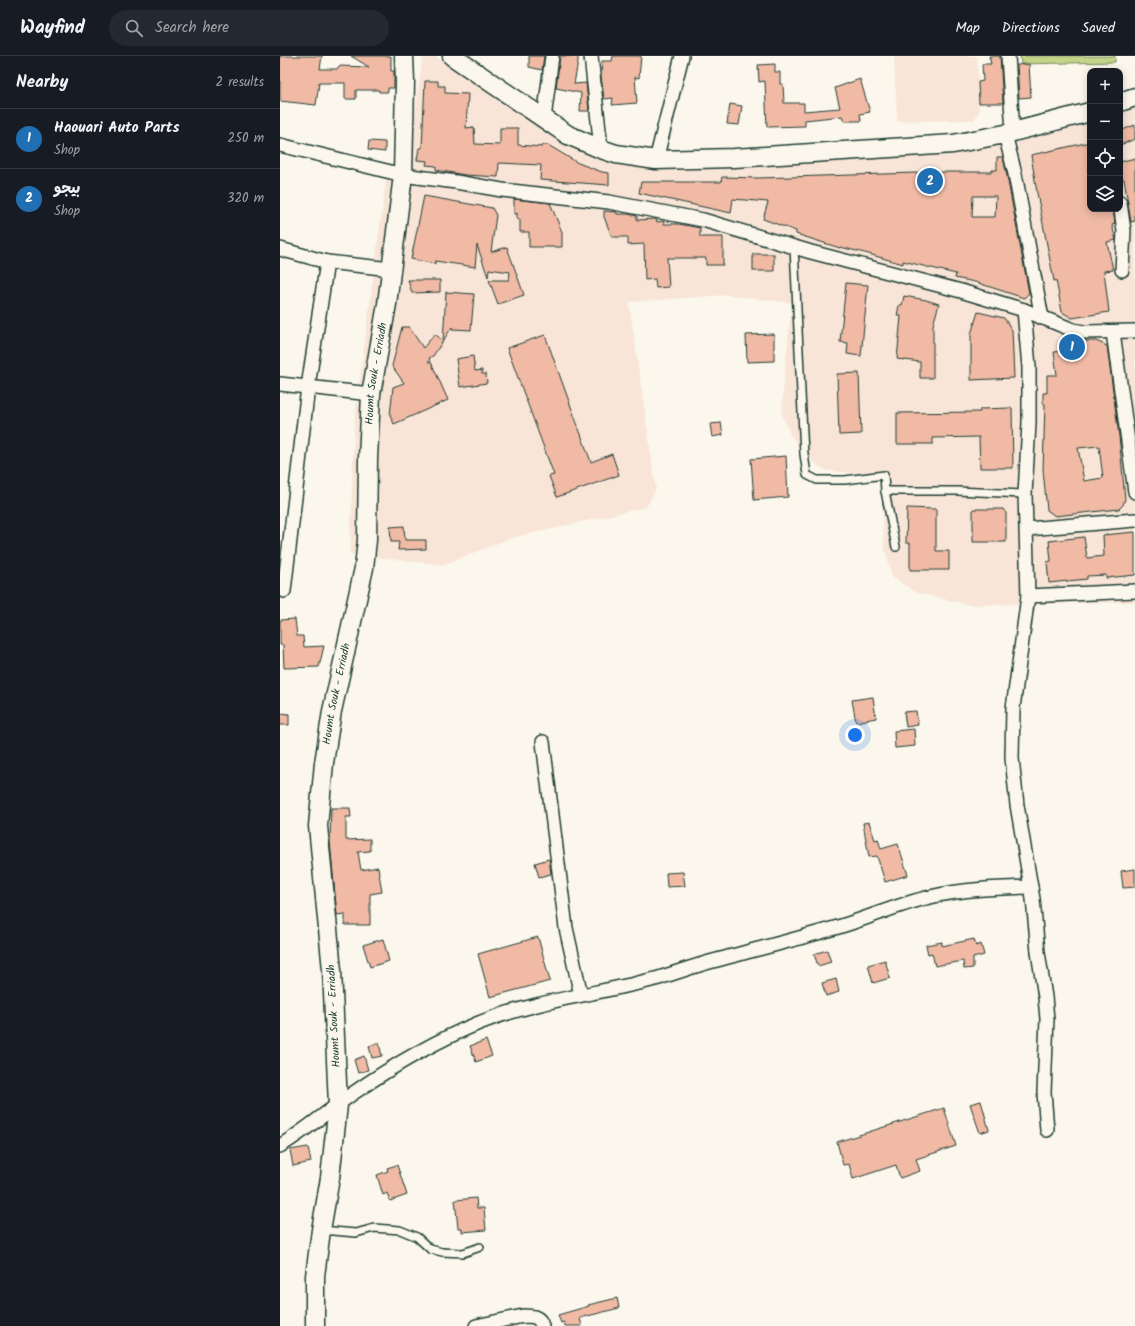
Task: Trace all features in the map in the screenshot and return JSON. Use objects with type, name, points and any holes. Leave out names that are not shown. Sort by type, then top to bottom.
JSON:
[{"type":"street","points":[[544,119],[552,56]]},
{"type":"street","points":[[591,56],[601,149]]},
{"type":"street","points":[[656,160],[682,56]]},
{"type":"street","points":[[1008,56],[1009,133],[1015,174],[1042,318]]},
{"type":"street","points":[[454,57],[568,134],[601,149],[638,158],[656,160],[734,158],[935,146],[1009,133],[1087,113]]},
{"type":"street","name":"Houmt Souk - Erriadh","points":[[315,1326],[315,1276],[320,1230],[330,1178],[338,1105],[332,970],[318,826],[324,763],[332,711],[364,568],[367,540],[368,459],[371,394],[387,304],[403,175],[405,59]]},
{"type":"street","points":[[1123,101],[1135,97]]},
{"type":"street","points":[[280,147],[403,175],[502,190],[609,202],[703,220],[794,247],[961,291],[1024,310],[1073,330],[1084,332],[1135,331]]},
{"type":"street","points":[[1121,212],[1124,231],[1122,270]]},
{"type":"street","points":[[280,249],[327,262],[391,269]]},
{"type":"street","points":[[284,591],[308,387],[327,262]]},
{"type":"street","points":[[1024,310],[1029,398],[1025,494],[1028,596],[1013,708],[1012,758],[1031,887],[1046,1012],[1044,1092],[1047,1130]]},
{"type":"street","points":[[1113,332],[1135,492]]},
{"type":"street","points":[[280,384],[371,394]]},
{"type":"street","points":[[1027,529],[1135,520]]},
{"type":"street","points":[[1028,596],[1135,591]]},
{"type":"street","points":[[543,742],[566,928],[580,995]]},
{"type":"street","points":[[280,1146],[292,1139],[351,1095],[407,1060],[479,1024],[537,1004],[638,983],[714,960],[840,927],[928,897],[974,890],[1031,887]]},
{"type":"street","points":[[476,1326],[523,1316],[531,1316],[536,1317],[542,1326]]},
{"type":"lane","points":[[794,247],[804,454],[807,475],[817,480],[845,480],[884,475],[885,492],[896,547]]},
{"type":"lane","points":[[885,492],[1025,494]]},
{"type":"lane","points":[[320,1230],[356,1233],[374,1228],[400,1230],[417,1237],[430,1249],[439,1252],[458,1254],[480,1247]]},
{"type":"shaded area","points":[[423,56],[435,56],[513,109],[587,155],[613,163],[664,168],[720,168],[937,154],[1033,137],[1087,120],[1087,212],[1123,212],[1123,109],[1135,105],[1135,602],[970,605],[917,593],[892,577],[884,546],[881,477],[825,470],[806,457],[790,434],[782,415],[784,378],[792,303],[728,295],[629,302],[656,489],[646,507],[508,539],[443,565],[350,554],[354,424],[386,180],[407,184]]},
{"type":"shaded area","points":[[894,56],[977,56],[979,111],[974,120],[897,121]]},
{"type":"green space","points":[[1020,56],[1115,56],[1115,62],[1021,64]]},
{"type":"building","points":[[280,56],[322,56],[320,69],[337,69],[339,66],[369,67],[351,56],[391,56],[391,71],[394,71],[394,88],[388,88],[388,92],[379,92],[379,90],[356,90],[356,99],[345,99],[345,83],[319,83],[316,105],[280,101]]},
{"type":"building","points":[[529,56],[544,56],[542,70],[529,67]]},
{"type":"building","points":[[560,56],[578,56],[574,84],[586,83],[589,111],[580,111],[581,93],[556,88]]},
{"type":"building","points":[[613,56],[641,56],[639,78],[635,77],[637,103],[612,105],[613,98],[604,99],[601,76],[602,61],[612,61]]},
{"type":"building","points":[[989,56],[1000,56],[1003,103],[979,103],[978,82],[983,81],[982,64],[991,64]]},
{"type":"building","points":[[775,64],[775,72],[780,72],[780,84],[783,84],[784,103],[804,103],[804,111],[840,108],[835,88],[860,79],[870,112],[860,114],[861,121],[844,121],[842,116],[805,120],[805,126],[767,127],[765,81],[759,82],[758,65]]},
{"type":"building","points":[[1029,64],[1031,97],[1019,98],[1017,65]]},
{"type":"building","points":[[425,81],[438,81],[438,86],[445,86],[445,93],[468,94],[466,128],[474,127],[475,144],[500,145],[500,128],[518,128],[518,145],[542,147],[543,145],[548,145],[578,163],[609,173],[609,185],[540,180],[541,165],[499,163],[498,177],[465,175],[436,170],[436,166],[426,165],[427,161],[417,160],[419,148],[422,148]]},
{"type":"building","points":[[730,104],[742,106],[739,125],[727,124]]},
{"type":"building","points":[[1135,125],[1135,139],[1123,144],[1123,130]]},
{"type":"building","points":[[369,141],[385,142],[385,152],[368,150]]},
{"type":"building","points":[[1087,143],[1087,212],[1113,212],[1115,224],[1112,225],[1116,240],[1107,242],[1113,270],[1104,271],[1109,312],[1072,318],[1062,312],[1056,280],[1054,281],[1031,155]]},
{"type":"building","points":[[997,157],[1003,157],[1029,293],[1024,298],[975,282],[955,278],[956,274],[903,261],[903,264],[865,253],[840,248],[796,234],[796,231],[763,219],[768,202],[733,199],[731,213],[639,193],[641,182],[721,182],[722,177],[758,178],[992,172],[992,170],[997,170]],"holes":[[[973,196],[996,196],[995,217],[972,217]]]},
{"type":"building","points":[[1135,158],[1135,221],[1131,222],[1123,180],[1123,161]]},
{"type":"building","points":[[424,196],[492,208],[496,215],[491,252],[507,247],[524,295],[498,304],[489,280],[509,280],[510,272],[489,269],[488,277],[477,245],[475,267],[435,261],[435,264],[411,259]]},
{"type":"building","points":[[514,199],[550,203],[562,232],[562,247],[529,247],[529,232],[520,232],[520,220],[517,219],[517,213],[514,214]]},
{"type":"building","points":[[604,211],[637,216],[637,220],[656,219],[657,222],[664,221],[664,224],[679,224],[700,228],[700,237],[723,237],[723,265],[706,265],[706,258],[667,258],[669,287],[656,288],[655,279],[645,280],[644,244],[628,245],[628,237],[612,237],[604,217]]},
{"type":"building","points":[[753,254],[774,254],[774,271],[753,271]]},
{"type":"building","points":[[408,280],[440,280],[440,292],[412,293]]},
{"type":"building","points":[[846,283],[868,285],[861,356],[847,354],[848,343],[840,342]]},
{"type":"building","points":[[446,292],[474,294],[471,330],[452,329],[452,327],[443,341]]},
{"type":"building","points":[[904,296],[939,304],[933,325],[933,378],[920,378],[920,362],[897,359],[901,316],[897,316],[899,305],[902,305]]},
{"type":"building","points":[[978,312],[1004,318],[1012,330],[1014,378],[971,380],[971,334]]},
{"type":"building","points":[[402,327],[409,327],[423,348],[435,334],[443,341],[433,356],[429,358],[430,360],[428,362],[431,362],[448,400],[394,424],[390,415],[393,387],[404,383],[392,366]]},
{"type":"building","points":[[774,334],[774,361],[747,362],[746,335]]},
{"type":"building","points":[[545,335],[591,462],[612,454],[619,475],[557,497],[549,476],[554,475],[507,348]]},
{"type":"building","points":[[1096,341],[1107,346],[1119,436],[1125,499],[1123,505],[1119,509],[1055,516],[1047,510],[1043,470],[1045,404],[1043,404],[1043,393],[1047,393],[1047,375],[1057,375],[1054,352],[1064,351],[1063,343]],"holes":[[[1099,446],[1103,478],[1084,481],[1078,448]]]},
{"type":"building","points":[[473,356],[475,371],[482,370],[482,374],[486,374],[487,383],[460,387],[456,359]]},
{"type":"building","points":[[859,373],[861,434],[839,435],[837,374]]},
{"type":"building","points":[[1012,408],[1013,468],[980,468],[979,437],[933,438],[933,444],[897,444],[897,413],[980,412],[980,409]]},
{"type":"building","points":[[721,423],[723,435],[712,437],[710,424]]},
{"type":"building","points":[[786,456],[788,497],[754,500],[751,459]]},
{"type":"building","points":[[907,508],[936,509],[936,551],[949,551],[949,570],[910,570],[910,543],[906,543]]},
{"type":"building","points":[[973,509],[1003,509],[1006,513],[1006,542],[973,542]]},
{"type":"building","points":[[404,526],[405,540],[426,540],[426,549],[398,550],[399,542],[391,542],[390,527]]},
{"type":"building","points":[[1135,532],[1135,575],[1106,578],[1106,575],[1087,576],[1087,579],[1049,583],[1047,562],[1051,561],[1049,541],[1084,537],[1087,558],[1104,556],[1103,535]]},
{"type":"building","points":[[295,619],[297,636],[303,636],[304,647],[324,646],[319,667],[284,668],[283,645],[280,645],[280,620]]},
{"type":"building","points":[[873,697],[876,718],[856,722],[852,700]]},
{"type":"building","points":[[916,711],[918,725],[906,727],[904,712]]},
{"type":"building","points":[[280,713],[289,714],[289,725],[280,725]]},
{"type":"building","points":[[914,729],[915,746],[895,748],[894,731]]},
{"type":"building","points":[[331,808],[350,808],[351,817],[346,817],[346,840],[370,839],[370,851],[358,852],[361,870],[378,867],[382,892],[370,894],[370,925],[345,925],[345,914],[337,915],[330,842]]},
{"type":"building","points":[[869,822],[875,840],[878,839],[881,849],[898,844],[908,875],[885,882],[877,856],[869,857],[863,823]]},
{"type":"building","points":[[549,859],[551,874],[539,877],[535,863]]},
{"type":"building","points":[[1135,869],[1135,887],[1123,888],[1121,871]]},
{"type":"building","points":[[683,872],[685,886],[667,887],[666,873]]},
{"type":"building","points":[[538,937],[550,981],[490,997],[478,954]]},
{"type":"building","points":[[383,939],[389,961],[370,967],[363,945]]},
{"type":"building","points":[[974,939],[976,946],[981,944],[984,955],[973,958],[973,968],[964,969],[963,961],[935,966],[932,953],[928,954],[926,945],[942,942],[942,946]]},
{"type":"building","points":[[827,950],[831,962],[818,966],[814,954]]},
{"type":"building","points":[[885,960],[890,978],[873,983],[868,965]]},
{"type":"building","points":[[836,979],[839,992],[826,996],[822,983]]},
{"type":"building","points":[[486,1040],[492,1056],[476,1062],[470,1046]]},
{"type":"building","points":[[379,1043],[382,1056],[372,1058],[369,1046]]},
{"type":"building","points":[[364,1056],[368,1070],[358,1073],[354,1060]]},
{"type":"building","points":[[981,1101],[989,1130],[980,1133],[970,1104]]},
{"type":"building","points":[[944,1108],[956,1146],[916,1159],[920,1171],[900,1178],[896,1165],[853,1179],[849,1164],[843,1165],[837,1142]]},
{"type":"building","points":[[308,1147],[311,1162],[293,1166],[290,1150]]},
{"type":"building","points":[[397,1165],[407,1195],[390,1201],[387,1193],[383,1195],[377,1175],[388,1171],[387,1168]]},
{"type":"building","points":[[476,1198],[477,1208],[484,1208],[486,1230],[462,1232],[462,1228],[458,1228],[455,1200]]},
{"type":"building","points":[[617,1298],[619,1308],[580,1318],[582,1326],[565,1326],[564,1322],[561,1323],[558,1315],[589,1306],[588,1305]]},
{"type":"place","name":"بيجو","points":[[930,181]]},
{"type":"place","name":"Haouari Auto Parts","points":[[1072,347]]}]
